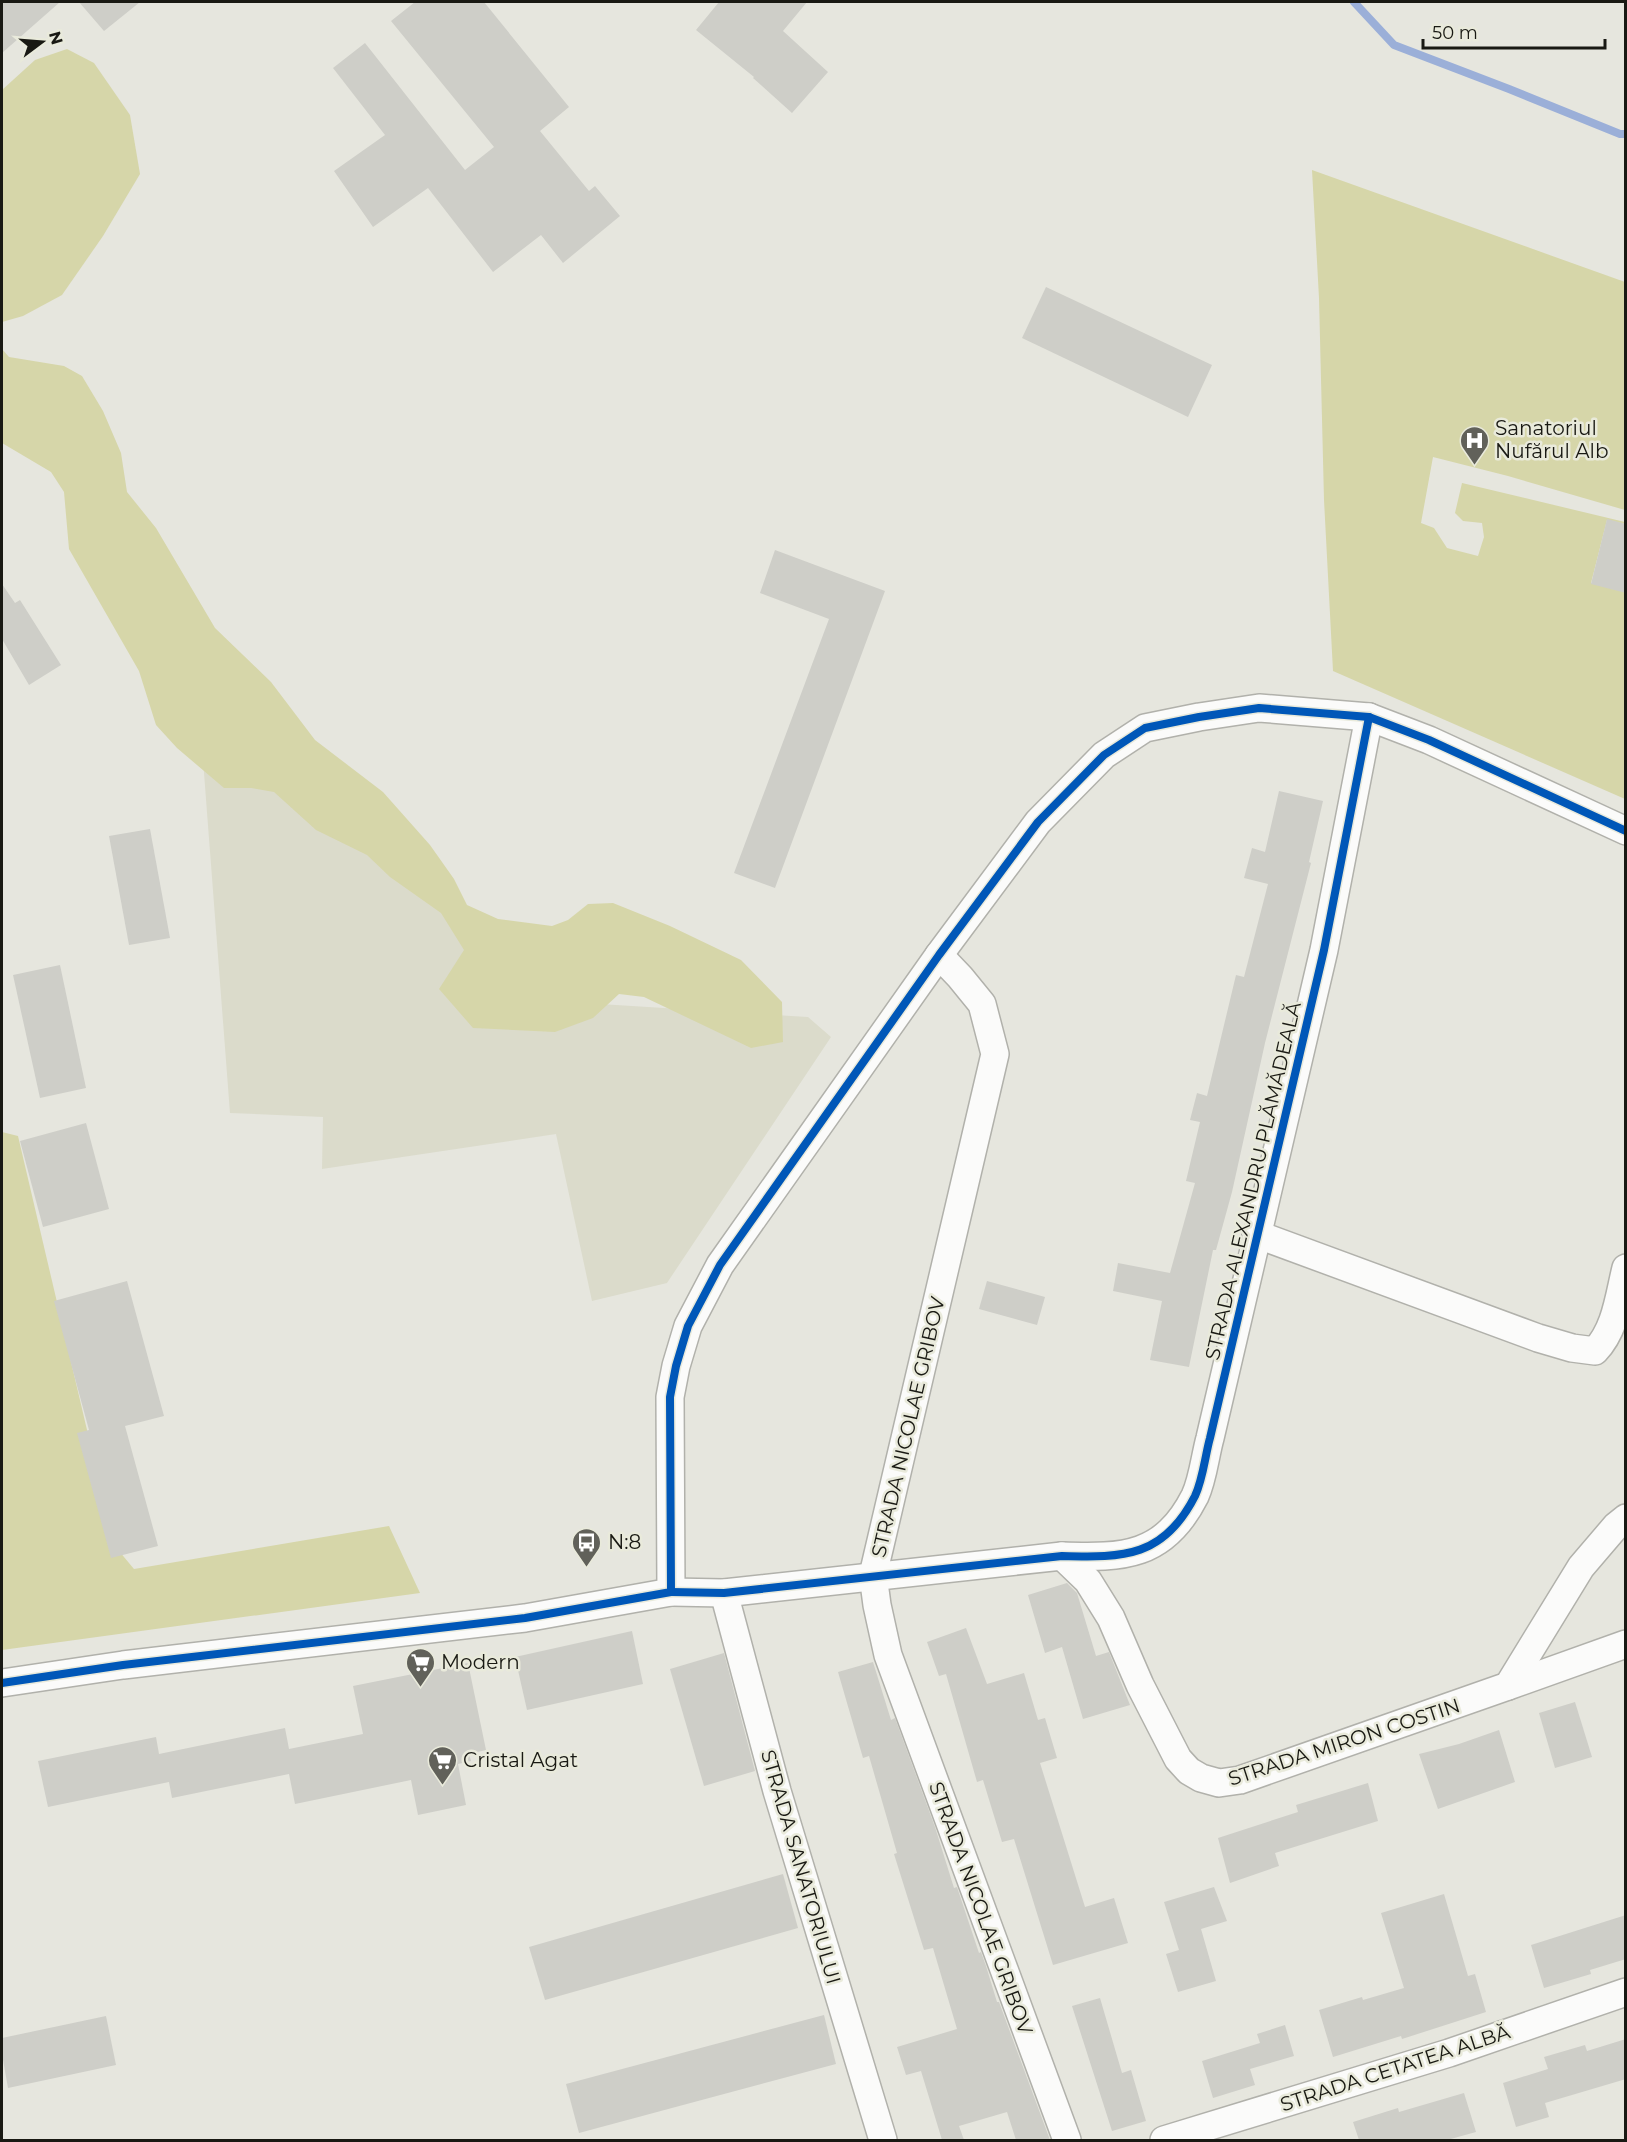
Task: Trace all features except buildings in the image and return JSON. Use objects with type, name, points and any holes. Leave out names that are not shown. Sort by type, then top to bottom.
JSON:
[{"type":"street","points":[[671,1592],[670,1397],[676,1366],[688,1326],[720,1265],[939,955],[1045,815],[1104,755],[1145,728],[1259,708],[1369,717],[1429,740],[1626,831]]},
{"type":"street","name":"STRADA ALEXANDRU PLĂMĂDEALĂ","points":[[2,1683],[123,1665],[525,1618],[671,1592],[724,1593],[1062,1556],[1101,1557],[1143,1551],[1172,1531],[1196,1495],[1324,950],[1369,717]]},
{"type":"street","name":"STRADA NICOLAE GRIBOV","points":[[939,955],[982,1004],[995,1054],[873,1575],[888,1655],[1067,2140]]},
{"type":"street","points":[[1256,1234],[1538,1338],[1572,1348],[1595,1351],[1611,1328],[1626,1268]]},
{"type":"street","points":[[1508,1686],[1581,1567],[1616,1526],[1626,1518]]},
{"type":"street","name":"STRADA MIRON COSTIN","points":[[1062,1556],[1088,1581],[1111,1618],[1140,1685],[1178,1759],[1189,1771],[1201,1778],[1220,1783],[1240,1780],[1626,1644]]},
{"type":"street","name":"STRADA SANATORIULUI","points":[[724,1593],[777,1791],[883,2140]]},
{"type":"street","name":"STRADA CETATEA ALBĂ","points":[[1164,2140],[1449,2053],[1626,1992]]},
{"type":"shaded area","points":[[203,760],[333,804],[568,1002],[808,1017],[831,1037],[667,1283],[592,1301],[556,1134],[322,1169],[323,1117],[230,1113]]},
{"type":"green space","points":[[67,49],[94,63],[130,115],[140,174],[103,236],[62,295],[23,316],[2,322],[2,90],[35,60]]},
{"type":"green space","name":"Sanatoriul Nufărul Alb","points":[[1312,170],[1625,282],[1625,510],[1433,457],[1421,523],[1434,528],[1447,548],[1478,556],[1484,537],[1482,523],[1463,521],[1455,513],[1462,483],[1625,522],[1625,524],[1607,520],[1591,583],[1625,584],[1625,799],[1333,671],[1324,500],[1319,298]]},
{"type":"green space","points":[[2,349],[9,357],[64,366],[82,376],[103,411],[121,453],[127,492],[156,528],[215,628],[271,682],[315,740],[383,792],[430,845],[454,879],[467,905],[498,919],[552,926],[568,920],[588,904],[613,903],[670,926],[741,960],[782,1002],[783,1042],[751,1048],[644,997],[619,994],[593,1018],[555,1032],[473,1028],[439,989],[464,950],[441,913],[390,877],[367,855],[316,830],[274,792],[251,788],[224,788],[177,748],[156,725],[139,671],[69,549],[64,492],[51,472],[2,443]]},
{"type":"green space","points":[[2,1132],[18,1136],[114,1545],[134,1569],[389,1526],[420,1593],[2,1650]]},
{"type":"waterway","points":[[1354,2],[1394,45],[1620,134],[1626,134]]},
{"type":"cycle path","points":[[2,1683],[123,1665],[525,1618],[671,1592],[670,1397],[676,1366],[688,1326],[720,1265],[939,955],[1038,822],[1104,755],[1145,728],[1259,708],[1369,717],[1429,740],[1626,831]]},
{"type":"cycle path","points":[[671,1592],[724,1593],[1062,1556],[1123,1554],[1140,1550],[1156,1542],[1183,1516],[1195,1496],[1202,1475],[1324,950],[1369,717]]},
{"type":"place","name":"Sanatoriul Nufărul Alb","points":[[1474,466]]},
{"type":"place","name":"N:8","points":[[587,1568]]},
{"type":"place","name":"Modern","points":[[420,1688]]},
{"type":"place","name":"Cristal Agat","points":[[442,1786]]}]
